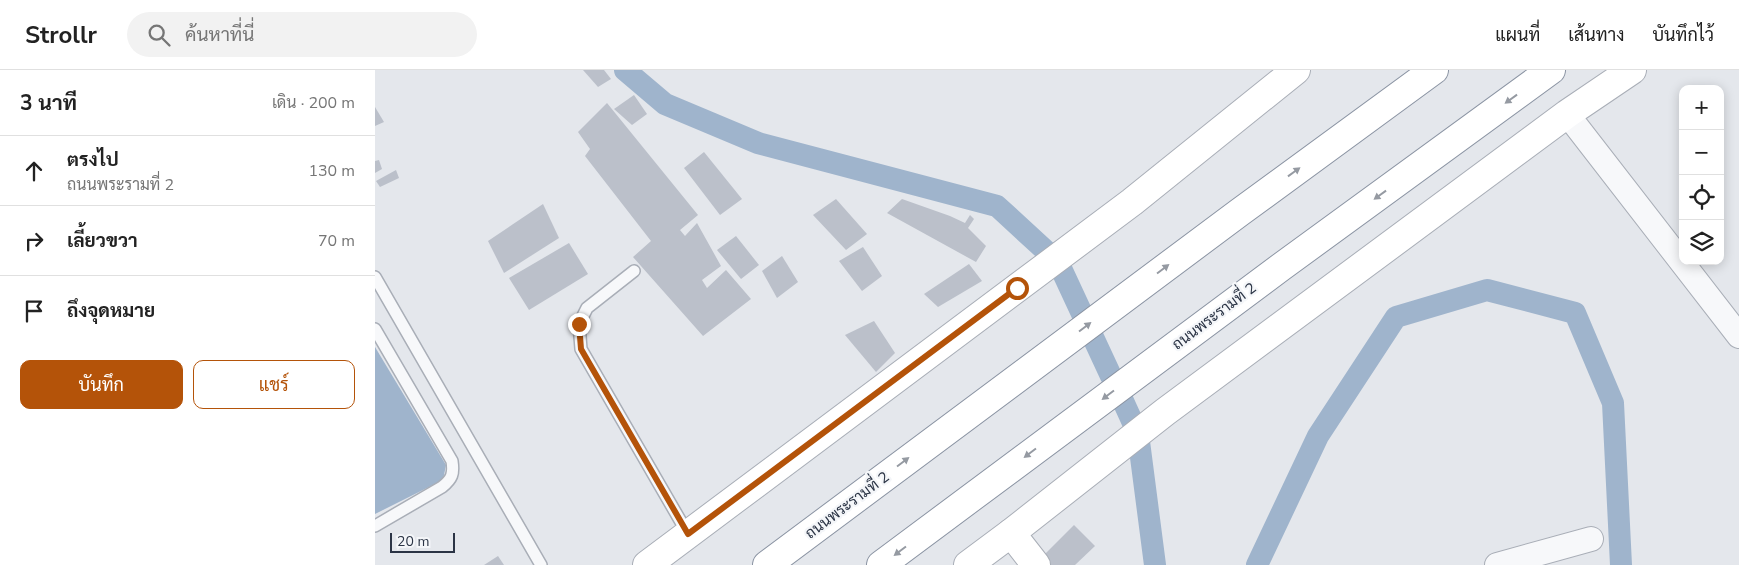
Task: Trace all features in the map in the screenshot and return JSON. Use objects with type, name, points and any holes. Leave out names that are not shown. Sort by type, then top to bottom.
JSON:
[{"type":"main road","points":[[647,565],[1093,231],[1296,70]]},
{"type":"main road","name":"ถนนพระรามที่ 2","points":[[767,565],[1124,298],[1434,70]]},
{"type":"main road","name":"ถนนพระรามที่ 2","points":[[881,565],[1147,366],[1551,70]]},
{"type":"main road","points":[[968,565],[1165,412],[1567,114],[1632,70]]},
{"type":"main road","points":[[1011,532],[1035,565]]},
{"type":"street","points":[[1567,114],[1739,336]]},
{"type":"street","points":[[1497,565],[1591,539]]},
{"type":"lane","points":[[634,271],[587,308],[579,324],[581,349],[688,534]]},
{"type":"lane","points":[[375,277],[541,565]]},
{"type":"lane","points":[[375,329],[452,461],[453,471],[451,479],[442,487],[375,526]]},
{"type":"water","points":[[375,347],[446,465],[443,480],[375,514]]},
{"type":"building","points":[[583,70],[604,70],[611,79],[598,87]]},
{"type":"building","points":[[634,95],[647,114],[632,125],[614,109]]},
{"type":"building","points":[[607,103],[698,215],[680,230],[685,236],[697,223],[721,266],[702,280],[707,288],[726,270],[751,299],[703,336],[633,257],[651,241],[585,156],[590,149],[578,132]]},
{"type":"building","points":[[375,107],[384,122],[375,126]]},
{"type":"building","points":[[704,152],[742,199],[720,215],[684,168]]},
{"type":"building","points":[[379,160],[382,169],[375,173],[375,161]]},
{"type":"building","points":[[396,170],[399,178],[380,187],[376,181]]},
{"type":"building","points":[[836,199],[867,234],[846,250],[813,215]]},
{"type":"building","points":[[902,199],[965,223],[970,215],[974,219],[968,228],[986,246],[976,262],[887,213]]},
{"type":"building","points":[[543,204],[559,238],[504,273],[488,241]]},
{"type":"building","points":[[736,236],[759,265],[741,279],[717,250]]},
{"type":"building","points":[[569,243],[588,274],[529,310],[509,278]]},
{"type":"building","points":[[863,247],[882,276],[862,291],[839,261]]},
{"type":"building","points":[[782,256],[798,282],[777,298],[762,271]]},
{"type":"building","points":[[969,264],[982,281],[938,307],[924,294]]},
{"type":"building","points":[[874,321],[895,353],[876,372],[845,335]]},
{"type":"building","points":[[1074,525],[1095,546],[1075,565],[1043,565],[1038,561]]},
{"type":"building","points":[[498,556],[504,565],[484,565]]},
{"type":"waterway","points":[[625,70],[665,104],[758,143],[997,206],[1058,262],[1111,376]]},
{"type":"waterway","points":[[1257,565],[1318,436],[1396,317],[1487,290],[1575,313],[1613,403],[1621,565]]},
{"type":"waterway","points":[[1123,401],[1138,434],[1155,565]]},
{"type":"route","points":[[579,324],[581,349],[688,534],[1017,288]]}]
